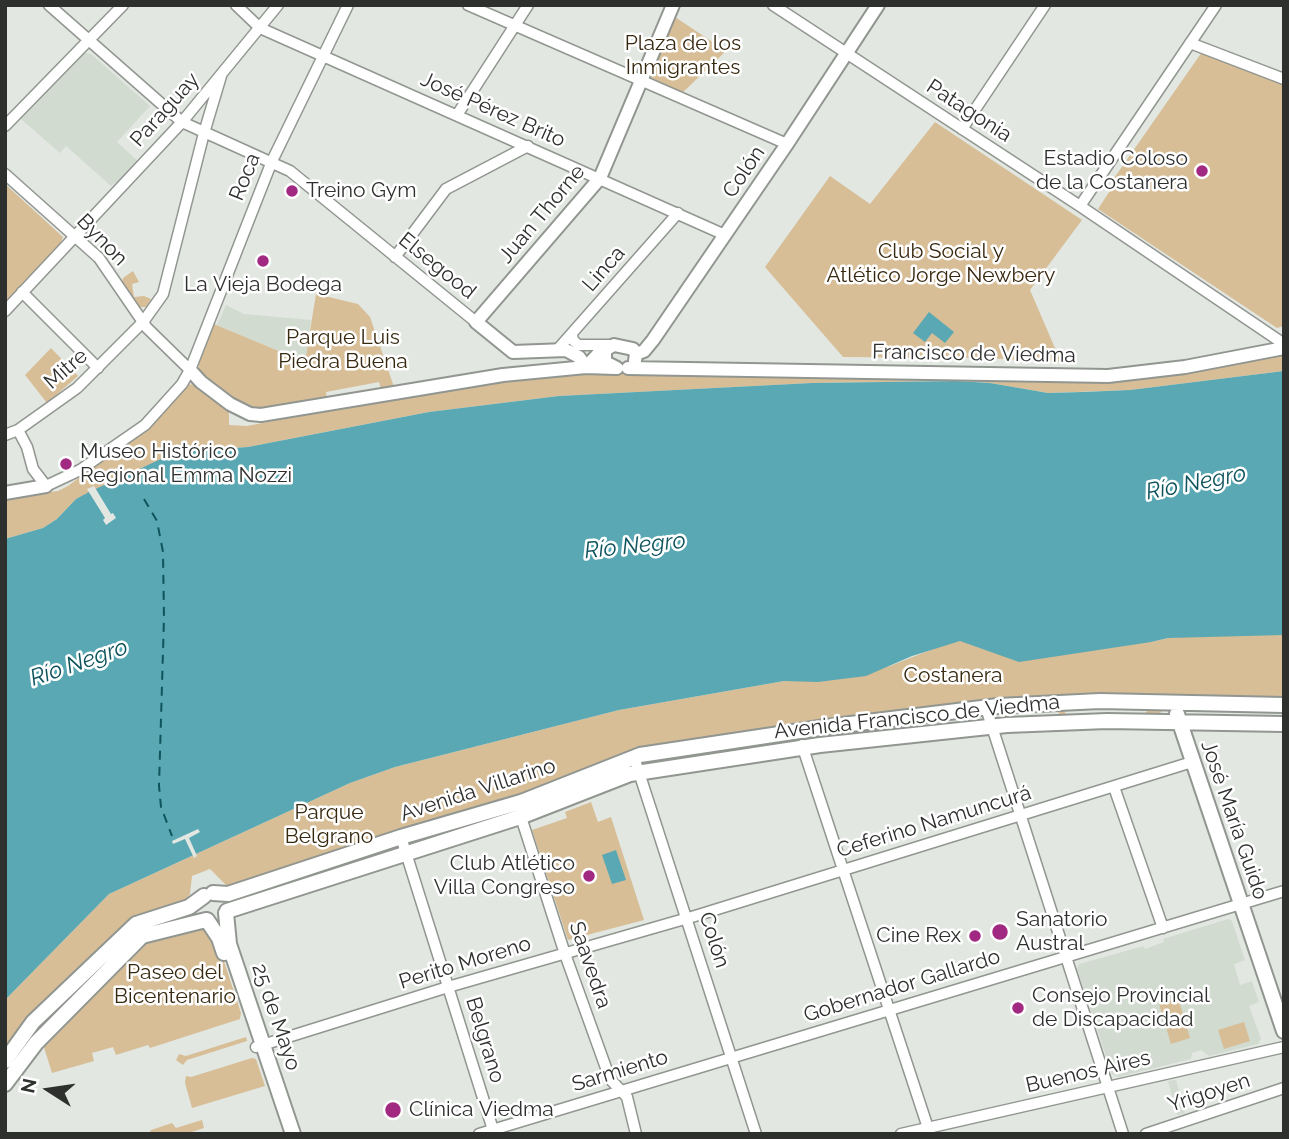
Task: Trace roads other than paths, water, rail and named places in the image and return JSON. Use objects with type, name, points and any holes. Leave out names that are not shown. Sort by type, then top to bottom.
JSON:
[{"type":"main road","name":"Avenida Francisco de Viedma","points":[[634,758],[797,731],[986,708],[1100,701],[1284,705]]},
{"type":"main road","name":"José María Guido","points":[[1174,702],[1284,1031]]},
{"type":"main road","name":"Avenida Francisco de Viedma","points":[[639,773],[698,762],[898,736],[993,727],[1107,721],[1284,724]]},
{"type":"main road","name":"Avenida Villarino","points":[[5,1061],[33,1022],[136,924],[189,907],[209,895],[228,894],[401,836],[519,810],[634,758]]},
{"type":"main road","name":"Avenida Villarino","points":[[227,912],[406,852],[519,810],[639,773]]},
{"type":"main road","name":"25 de Mayo","points":[[285,1134],[260,1046],[229,944],[225,899],[209,895],[199,908],[201,916],[219,938],[260,1046],[293,1134]]},
{"type":"main road","points":[[5,1084],[36,1043],[142,936],[206,920],[219,921],[227,912]]},
{"type":"street","name":"Elsegood","points":[[49,5],[182,122],[290,171],[513,352],[558,349]]},
{"type":"street","points":[[5,126],[123,5]]},
{"type":"street","name":"José Pérez Brito","points":[[236,5],[260,28],[725,235]]},
{"type":"street","name":"Paraguay","points":[[5,311],[182,122],[278,5]]},
{"type":"street","name":"Roca","points":[[46,486],[80,470],[145,425],[182,384],[190,370],[272,161],[348,5]]},
{"type":"street","points":[[468,5],[787,144]]},
{"type":"street","points":[[457,115],[528,5]]},
{"type":"street","name":"Juan Thorne","points":[[476,322],[600,178],[673,5]]},
{"type":"street","name":"Patagonia","points":[[773,5],[1080,206],[1284,346]]},
{"type":"street","name":"Colón","points":[[636,355],[644,351],[653,340],[787,144],[877,5]]},
{"type":"street","points":[[962,129],[1045,5]]},
{"type":"street","points":[[1080,206],[1216,5]]},
{"type":"street","points":[[1190,43],[1284,79]]},
{"type":"street","name":"Mitre","points":[[5,435],[77,388],[143,322],[166,285],[221,76]]},
{"type":"street","points":[[395,257],[446,188],[528,146]]},
{"type":"street","name":"Bynon","points":[[5,174],[99,258],[143,322],[190,370]]},
{"type":"street","name":"Linca","points":[[558,349],[678,213]]},
{"type":"street","points":[[22,292],[98,368]]},
{"type":"street","points":[[572,335],[578,345],[610,347]]},
{"type":"street","name":"Francisco de Viedma","points":[[190,370],[230,404],[250,414],[261,415],[503,375],[586,367],[1108,376],[1185,367],[1284,346]]},
{"type":"street","points":[[558,349],[575,354],[586,367],[610,347]]},
{"type":"street","points":[[610,347],[605,362],[622,368],[636,355]]},
{"type":"street","name":"Francisco de Viedma","points":[[610,347],[629,347],[636,355],[662,368]]},
{"type":"street","points":[[5,493],[46,486],[33,469],[27,447],[18,429]]},
{"type":"street","points":[[986,708],[1123,1134]]},
{"type":"street","points":[[797,731],[929,1131]]},
{"type":"street","name":"Colón","points":[[634,758],[757,1134]]},
{"type":"street","name":"Ceferino Namuncurá","points":[[687,918],[1192,762]]},
{"type":"street","points":[[1114,787],[1163,928]]},
{"type":"street","name":"Saavedra","points":[[519,810],[565,954],[610,1079],[627,1097],[636,1134]]},
{"type":"street","name":"Belgrano","points":[[401,836],[493,1132]]},
{"type":"street","name":"Gobernador Gallardo","points":[[732,1057],[1284,891]]},
{"type":"street","name":"Perito Moreno","points":[[260,1046],[448,987],[687,918]]},
{"type":"street","name":"Buenos Aires","points":[[901,1134],[929,1131],[1284,1047]]},
{"type":"street","name":"Sarmiento","points":[[479,1134],[493,1132],[732,1057]]},
{"type":"street","name":"Yrigoyen","points":[[1146,1134],[1284,1088]]},
{"type":"water","points":[[929,312],[954,332],[945,343],[932,333],[925,342],[913,333]]},
{"type":"water","name":"Río Negro","points":[[1284,371],[1284,635],[1168,638],[1019,662],[960,641],[912,656],[866,676],[818,682],[784,681],[619,710],[395,767],[350,783],[109,894],[5,1000],[5,539],[43,528],[57,519],[76,499],[89,492],[161,459],[193,451],[248,447],[429,412],[559,396],[812,383],[957,381],[990,383],[1048,393],[1083,392],[1130,390]]},
{"type":"water","points":[[616,850],[626,880],[612,884],[602,855]]},
{"type":"place","name":"Estadio Coloso de la Costanera","points":[[1202,171]]},
{"type":"place","name":"Treino Gym","points":[[292,191]]},
{"type":"place","name":"La Vieja Bodega","points":[[263,261]]},
{"type":"place","name":"Museo Histórico Regional Emma Nozzi","points":[[66,464]]},
{"type":"place","name":"Club Atlético Villa Congreso","points":[[589,876]]},
{"type":"place","name":"Sanatorio Austral","points":[[1000,932]]},
{"type":"place","name":"Cine Rex","points":[[975,936]]},
{"type":"place","name":"Consejo Provincial de Discapacidad","points":[[1018,1008]]},
{"type":"place","name":"Clínica Viedma","points":[[393,1110]]},
{"type":"park label","name":"Plaza de los Inmigrantes","points":[[683,56]]},
{"type":"park label","name":"Club Social y Atlético Jorge Newbery","points":[[941,264]]},
{"type":"park label","name":"Parque Luis Piedra Buena","points":[[343,350]]},
{"type":"park label","name":"Costanera","points":[[953,676]]},
{"type":"park label","name":"Parque Belgrano","points":[[329,825]]},
{"type":"park label","name":"Paseo del Bicentenario","points":[[175,985]]}]
